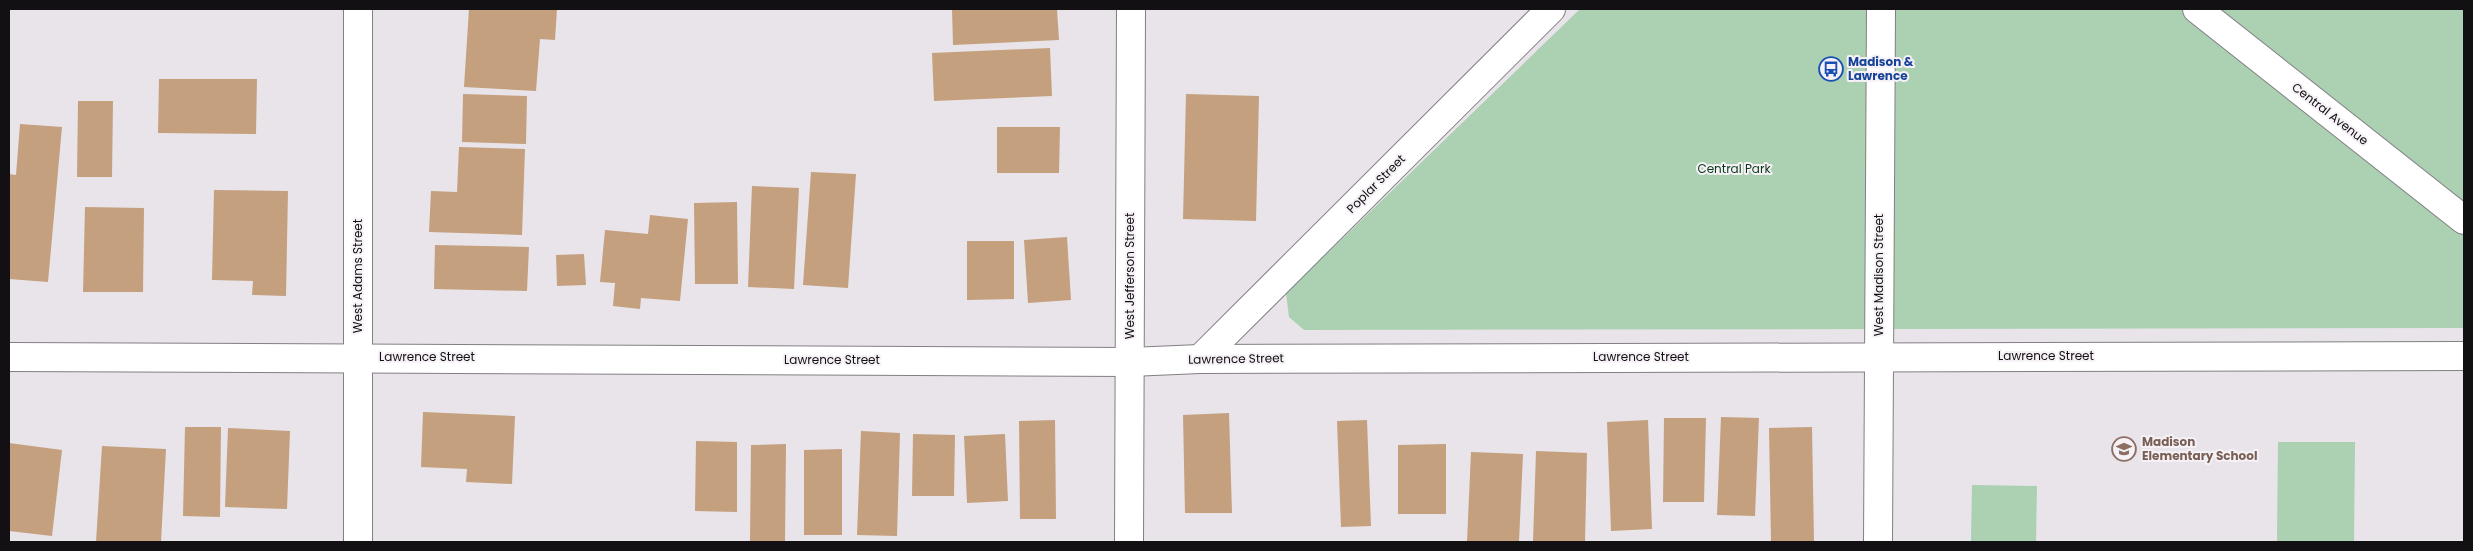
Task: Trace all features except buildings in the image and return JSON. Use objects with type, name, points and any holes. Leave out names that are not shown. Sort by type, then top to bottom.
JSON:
[{"type":"street","name":"West Adams Street","points":[[358,9],[358,542]]},
{"type":"street","name":"West Jefferson Street","points":[[1129,542],[1131,9]]},
{"type":"street","name":"Poplar Street","points":[[1200,359],[1551,9]]},
{"type":"street","name":"West Madison Street","points":[[1878,542],[1881,9]]},
{"type":"street","name":"Central Avenue","points":[[2196,9],[2464,220]]},
{"type":"street","name":"Lawrence Street","points":[[9,357],[358,357],[1130,362],[1200,359],[2464,356]]},
{"type":"green space","name":"Central Park","points":[[1580,9],[2464,9],[2464,328],[1304,330],[1289,317],[1286,293]]},
{"type":"green space","points":[[2278,442],[2355,442],[2354,542],[2277,542]]},
{"type":"green space","points":[[1972,485],[2037,486],[2036,542],[1971,542]]},
{"type":"place","name":"Madison & Lawrence","points":[[1831,69]]},
{"type":"place","name":"Madison Elementary School","points":[[2124,449]]}]
